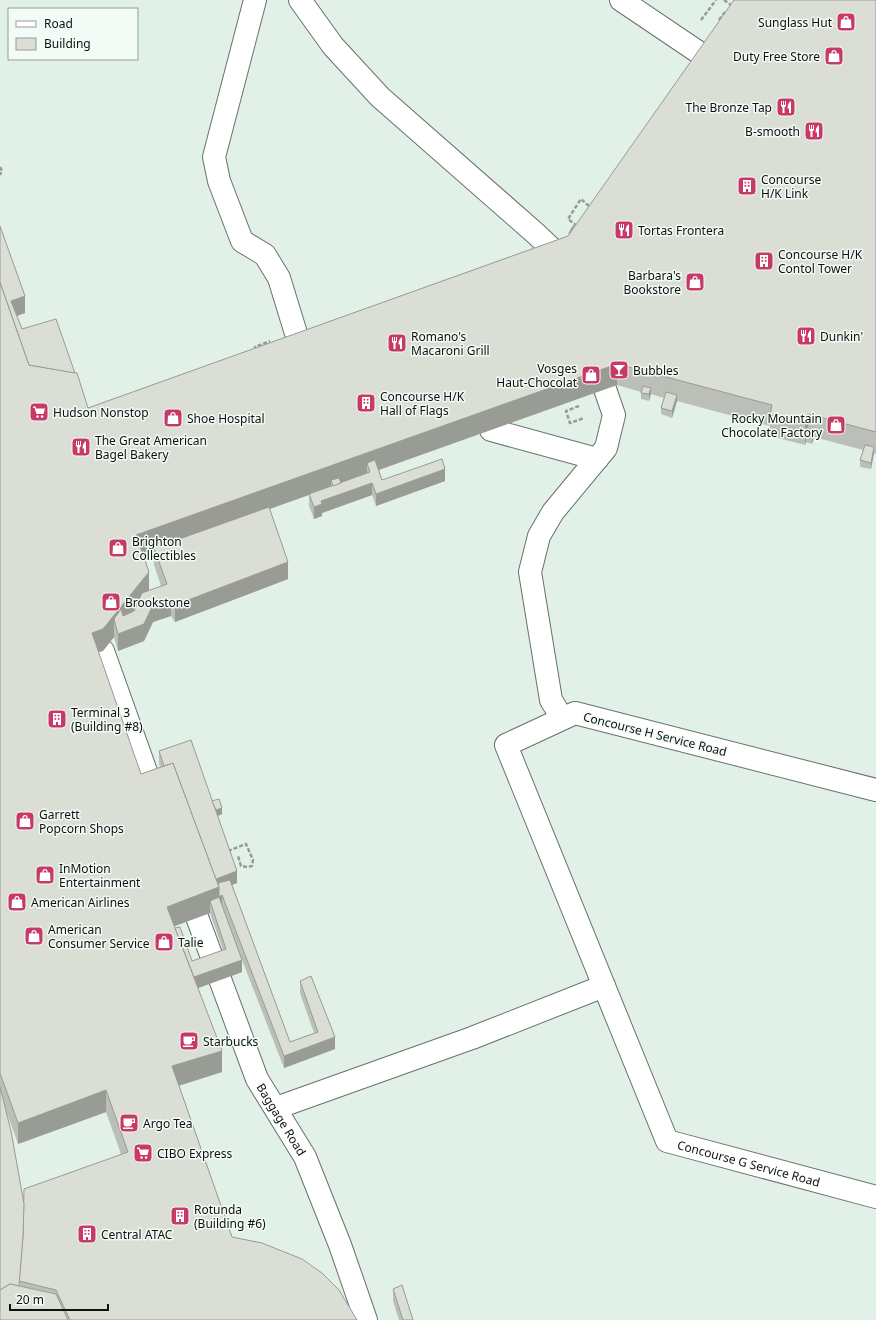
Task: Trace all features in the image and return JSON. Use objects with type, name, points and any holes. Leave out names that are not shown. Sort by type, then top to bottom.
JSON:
[{"type":"lane","points":[[254,0],[214,157],[219,181],[242,241],[265,255],[279,278],[302,353]]},
{"type":"lane","points":[[300,0],[332,46],[380,97],[535,232],[553,250],[558,261]]},
{"type":"lane","points":[[621,0],[708,58]]},
{"type":"lane","points":[[562,718],[551,700],[530,572],[539,536],[550,518],[606,448],[614,415],[605,389]]},
{"type":"lane","points":[[491,430],[597,459]]},
{"type":"lane","points":[[103,651],[153,791]]},
{"type":"lane","name":"Concourse H Service Road","points":[[604,986],[506,745],[575,713],[876,790]]},
{"type":"lane","name":"Baggage Road","points":[[197,918],[257,1079],[276,1108],[304,1157],[340,1245],[366,1320]]},
{"type":"lane","points":[[276,1108],[472,1038],[604,986]]},
{"type":"lane","name":"Concourse G Service Road","points":[[604,986],[667,1141],[876,1197]]},
{"type":"path","points":[[701,20],[716,0]]},
{"type":"path","points":[[719,20],[731,5],[724,0]]},
{"type":"path","points":[[0,167],[2,171],[0,175]]},
{"type":"path","points":[[579,228],[568,219],[581,199],[591,206],[587,212]]},
{"type":"path","points":[[256,352],[255,347],[272,340]]},
{"type":"path","points":[[579,406],[566,411],[570,423],[590,415]]},
{"type":"path","points":[[224,852],[246,844],[253,860],[252,866],[247,868],[241,866],[238,856]]},
{"type":"shaded area","points":[[0,0],[876,0],[876,1320],[0,1320]]},
{"type":"building","points":[[734,0],[876,0],[876,432],[808,414],[805,424],[770,415],[772,405],[617,364],[136,535],[149,572],[103,629],[92,633],[141,774],[173,763],[219,887],[167,907],[222,1051],[172,1066],[232,1237],[262,1243],[302,1259],[322,1273],[339,1290],[357,1320],[70,1320],[56,1290],[19,1281],[23,1236],[24,1189],[128,1152],[106,1090],[18,1123],[0,1073],[0,282],[29,365],[77,373],[88,408],[568,236]]},
{"type":"building","points":[[0,226],[25,296],[11,301],[22,329],[56,319],[75,373],[29,365],[0,282]]},
{"type":"building","points":[[643,386],[651,388],[649,394],[641,393]]},
{"type":"building","points":[[666,392],[677,395],[672,411],[661,408]]},
{"type":"building","points":[[808,429],[814,431],[812,438],[806,436]]},
{"type":"building","points":[[865,445],[874,447],[871,463],[860,460]]},
{"type":"building","points":[[442,459],[445,469],[376,494],[372,483],[321,501],[322,504],[314,507],[309,494],[370,472],[367,463],[375,460],[382,480]]},
{"type":"building","points":[[339,478],[341,483],[333,486],[331,480]]},
{"type":"building","points":[[269,507],[288,562],[175,605],[171,599],[153,605],[144,624],[118,634],[114,619],[121,609],[123,616],[134,611],[142,593],[167,584],[154,548]]},
{"type":"building","points":[[191,740],[237,871],[216,879],[173,763],[164,766],[159,751]]},
{"type":"building","points":[[219,799],[222,808],[216,810],[212,801]]},
{"type":"building","points":[[230,880],[290,1042],[318,1032],[300,981],[311,976],[335,1037],[284,1056],[222,895],[219,897],[218,883]]},
{"type":"building","points":[[219,897],[242,960],[194,977],[175,928],[180,927],[192,961],[226,949],[210,901]]},
{"type":"building","points":[[0,1087],[11,1131],[24,1204],[19,1286],[10,1284],[0,1290]]},
{"type":"building","points":[[10,1284],[56,1294],[68,1320],[0,1320],[0,1290]]},
{"type":"building","points":[[402,1285],[413,1320],[403,1320],[393,1289]]},
{"type":"place","name":"Sunglass Hut","points":[[846,22]]},
{"type":"place","name":"Duty Free Store","points":[[834,56]]},
{"type":"place","name":"The Bronze Tap","points":[[786,107]]},
{"type":"place","name":"B-smooth","points":[[814,131]]},
{"type":"place","name":"Concourse H/K Link","points":[[747,186]]},
{"type":"place","name":"Tortas Frontera","points":[[624,230]]},
{"type":"place","name":"Concourse H/K Contol Tower","points":[[764,261]]},
{"type":"place","name":"Barbara's Bookstore","points":[[695,282]]},
{"type":"place","name":"Dunkin'","points":[[806,336]]},
{"type":"place","name":"Romano's Macaroni Grill","points":[[397,343]]},
{"type":"place","name":"Bubbles","points":[[619,370]]},
{"type":"place","name":"Vosges Haut-Chocolat","points":[[591,375]]},
{"type":"place","name":"Concourse H/K Hall of Flags","points":[[366,403]]},
{"type":"place","name":"Hudson Nonstop","points":[[39,412]]},
{"type":"place","name":"Shoe Hospital","points":[[173,418]]},
{"type":"place","name":"Rocky Mountain Chocolate Factory","points":[[836,425]]},
{"type":"place","name":"The Great American Bagel Bakery","points":[[81,447]]},
{"type":"place","name":"Brighton Collectibles","points":[[118,548]]},
{"type":"place","name":"Brookstone","points":[[111,602]]},
{"type":"place","name":"Terminal 3 (Building #8)","points":[[57,719]]},
{"type":"place","name":"Garrett Popcorn Shops","points":[[25,821]]},
{"type":"place","name":"InMotion Entertainment","points":[[45,875]]},
{"type":"place","name":"American Airlines","points":[[17,902]]},
{"type":"place","name":"American Consumer Service","points":[[34,936]]},
{"type":"place","name":"Talie","points":[[164,942]]},
{"type":"place","name":"Starbucks","points":[[189,1041]]},
{"type":"place","name":"Argo Tea","points":[[129,1123]]},
{"type":"place","name":"CIBO Express","points":[[143,1153]]},
{"type":"place","name":"Rotunda (Building #6)","points":[[180,1216]]},
{"type":"place","name":"Central ATAC","points":[[87,1234]]}]
